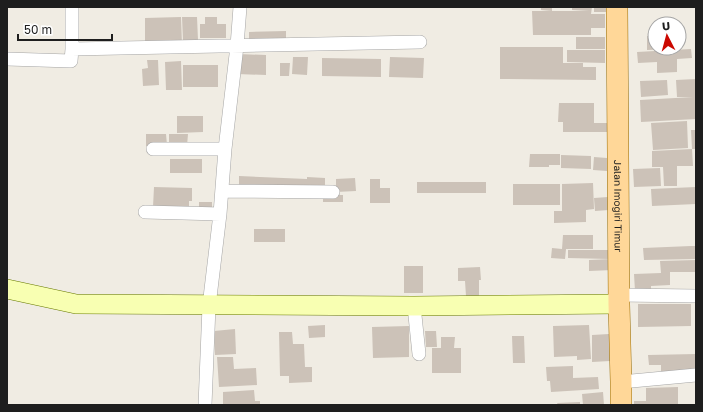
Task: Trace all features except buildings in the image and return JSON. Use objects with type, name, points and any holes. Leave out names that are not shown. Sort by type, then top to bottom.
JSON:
[{"type":"main road","name":"Jalan Imogiri Timur","points":[[617,7],[621,405]]},
{"type":"street","points":[[7,58],[71,61],[72,7]]},
{"type":"street","points":[[205,405],[209,306],[220,214],[225,149],[240,7]]},
{"type":"street","points":[[72,49],[420,42]]},
{"type":"street","points":[[153,148],[225,149]]},
{"type":"street","points":[[222,192],[333,192]]},
{"type":"street","points":[[145,212],[220,214]]},
{"type":"street","points":[[7,289],[76,304],[209,306],[414,306],[619,300],[696,296]]},
{"type":"street","points":[[414,306],[419,354]]},
{"type":"street","points":[[621,382],[696,375]]}]
